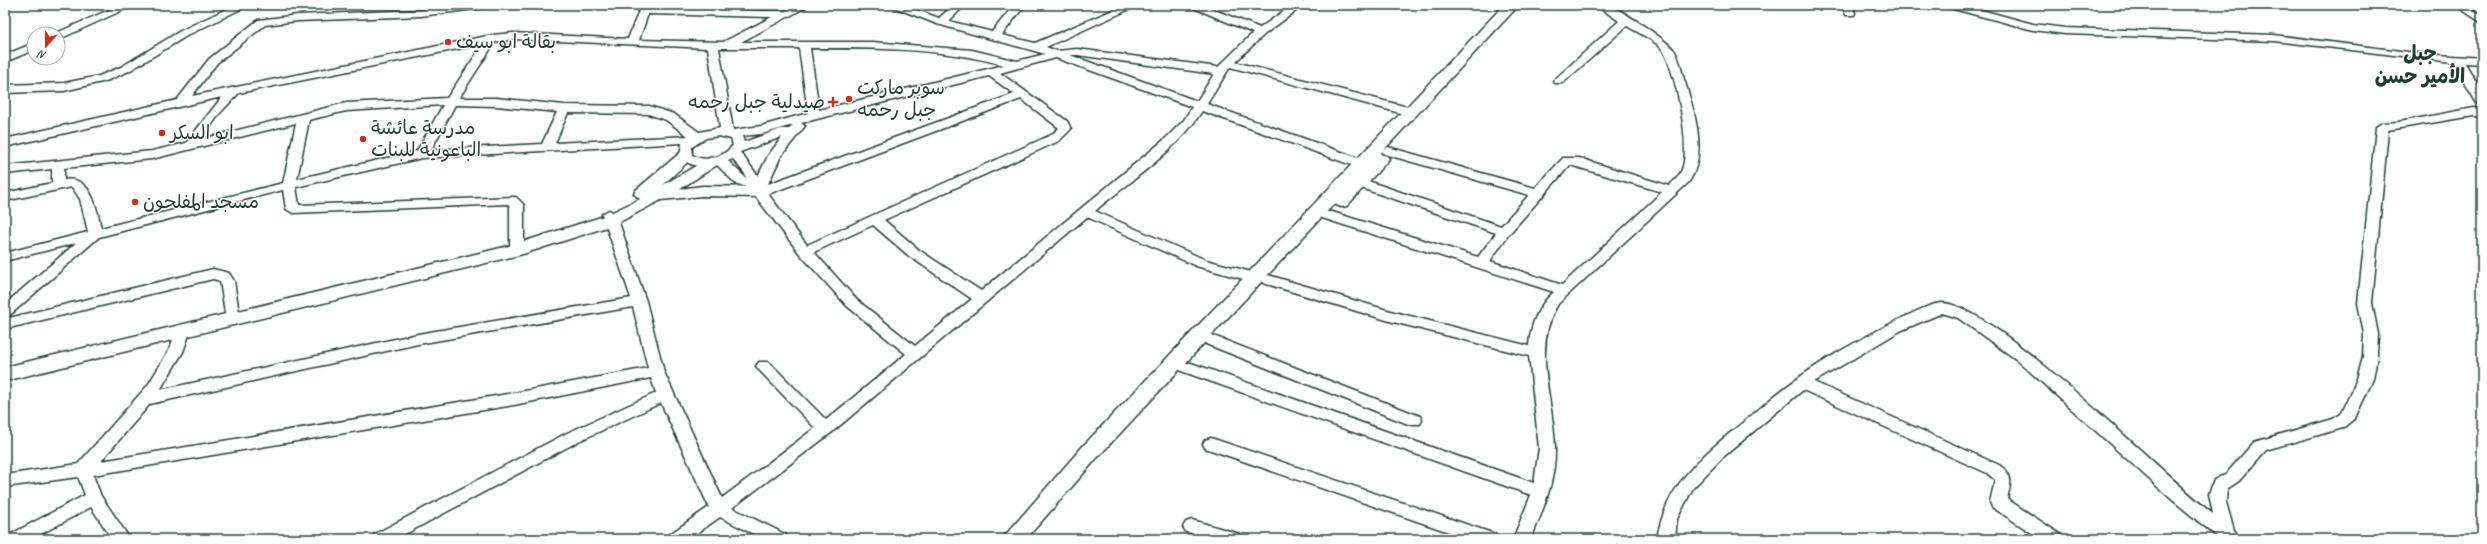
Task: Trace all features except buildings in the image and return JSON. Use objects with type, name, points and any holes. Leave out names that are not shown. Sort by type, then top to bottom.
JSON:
[{"type":"street","points":[[66,33],[129,5]]},
{"type":"street","points":[[5,88],[64,87],[102,79],[125,69],[186,32],[244,5]]},
{"type":"street","points":[[182,101],[213,61],[262,22],[304,18],[421,13],[483,5]]},
{"type":"street","points":[[719,45],[806,5]]},
{"type":"street","points":[[893,5],[941,22],[1036,47],[1199,107],[1367,166]]},
{"type":"street","points":[[941,22],[960,5]]},
{"type":"street","points":[[995,36],[1020,5]]},
{"type":"street","points":[[1036,47],[1134,5]]},
{"type":"street","points":[[1192,5],[1261,32]]},
{"type":"street","points":[[1013,539],[1085,458],[1180,364],[1367,166],[1411,112],[1512,5]]},
{"type":"street","points":[[1027,539],[1128,426],[1180,364],[1211,340],[1261,279],[1360,183],[1367,166],[1388,151],[1523,5]]},
{"type":"street","points":[[1522,539],[1540,492],[1546,467],[1547,448],[1545,420],[1536,353],[1540,320],[1547,305],[1672,191],[1687,175],[1692,163],[1693,149],[1681,89],[1668,48],[1627,20],[1601,5]]},
{"type":"street","points":[[1950,5],[2033,26],[2065,31],[2274,38],[2482,61]]},
{"type":"street","points":[[2460,5],[2482,20]]},
{"type":"street","points":[[676,539],[767,475],[825,429],[983,299],[1169,142],[1199,107],[1223,67],[1292,6]]},
{"type":"street","points":[[633,42],[645,8],[787,14]]},
{"type":"street","points":[[1559,81],[1627,20]]},
{"type":"street","points":[[5,143],[182,101],[492,38],[532,36],[719,45],[872,45],[963,52],[1017,65]]},
{"type":"street","points":[[422,154],[451,101],[492,38]]},
{"type":"street","points":[[719,45],[722,111],[730,133],[739,141],[735,151]]},
{"type":"street","points":[[804,45],[814,115]]},
{"type":"street","points":[[5,59],[26,50]]},
{"type":"street","points":[[5,258],[289,185],[422,154],[547,146],[647,142],[762,130],[814,115],[991,72],[1055,54],[1077,52],[1223,67],[1411,112]]},
{"type":"street","points":[[2457,59],[2482,102]]},
{"type":"street","points":[[805,251],[1054,138],[1065,129],[1063,124],[991,72]]},
{"type":"street","points":[[192,145],[216,110],[235,90]]},
{"type":"street","points":[[650,200],[702,191],[757,189],[1022,94]]},
{"type":"street","points":[[5,170],[135,157],[192,145],[303,117],[359,106],[451,101],[496,102],[564,109],[620,108],[656,111],[699,136]]},
{"type":"street","points":[[5,374],[517,250],[609,217],[650,200],[715,161],[735,151],[841,108]]},
{"type":"street","points":[[547,146],[564,109]]},
{"type":"street","points":[[609,217],[643,194],[685,153],[722,111]]},
{"type":"street","points":[[2229,537],[2218,502],[2217,494],[2220,485],[2233,477],[2260,446],[2337,424],[2347,418],[2364,379],[2370,356],[2371,334],[2365,303],[2382,127],[2406,125],[2474,112],[2482,112]]},
{"type":"street","points":[[303,117],[289,185],[292,207],[296,210],[378,204],[514,201],[517,205],[517,250]]},
{"type":"street","points":[[757,189],[773,158],[799,126]]},
{"type":"street","points":[[647,142],[685,153],[695,162],[715,161],[740,180],[757,189]]},
{"type":"street","points":[[735,151],[754,178],[757,189],[805,251],[852,304],[916,354]]},
{"type":"street","points":[[1388,151],[1479,175],[1536,193]]},
{"type":"street","points":[[1481,263],[1504,231],[1536,193],[1571,160],[1672,191]]},
{"type":"street","points":[[58,164],[58,186]]},
{"type":"street","points":[[5,197],[74,183],[80,187],[92,215],[95,234]]},
{"type":"street","points":[[1360,183],[1504,231]]},
{"type":"street","points":[[1086,212],[1201,263],[1393,317],[1536,353]]},
{"type":"street","points":[[1327,215],[1563,290]]},
{"type":"street","points":[[609,217],[639,301],[656,372],[665,395],[718,509],[779,539]]},
{"type":"street","points":[[875,220],[914,253],[983,299]]},
{"type":"street","points":[[5,312],[95,234]]},
{"type":"street","points":[[5,324],[213,274],[224,276],[227,281],[233,319]]},
{"type":"street","points":[[146,399],[418,339],[639,301]]},
{"type":"street","points":[[1666,539],[1669,512],[1677,495],[1693,476],[1802,382],[1865,344],[1930,311],[1951,309],[1977,322],[2024,359],[2229,537]]},
{"type":"street","points":[[83,470],[146,399],[173,357],[183,332]]},
{"type":"street","points":[[1211,340],[1414,420]]},
{"type":"street","points":[[1180,364],[1540,492]]},
{"type":"street","points":[[764,366],[825,429]]},
{"type":"street","points":[[5,480],[83,470],[514,399],[656,372]]},
{"type":"street","points":[[1802,382],[1993,469],[2002,475],[2005,480],[1998,502],[2054,539]]},
{"type":"street","points":[[381,539],[545,451],[665,395]]},
{"type":"street","points":[[1211,444],[1489,539]]},
{"type":"street","points":[[83,470],[94,498],[121,539]]},
{"type":"street","points":[[17,539],[94,498]]},
{"type":"street","points":[[1192,527],[1234,539]]},
{"type":"place","name":"بقالة ابو سيف","points":[[448,42]]},
{"type":"place","name":"سوبر ماركت جبل رحمه","points":[[849,99]]},
{"type":"place","name":"صيدلية جبل رحمه","points":[[833,102]]},
{"type":"place","name":"ابو السكر","points":[[162,133]]},
{"type":"place","name":"مدرسة عائشة الباعونية للبنات","points":[[363,139]]},
{"type":"place","name":"مسجد المفلحون","points":[[135,202]]},
{"type":"district","name":"جبل الأمير حسن","points":[[2420,64]]}]
